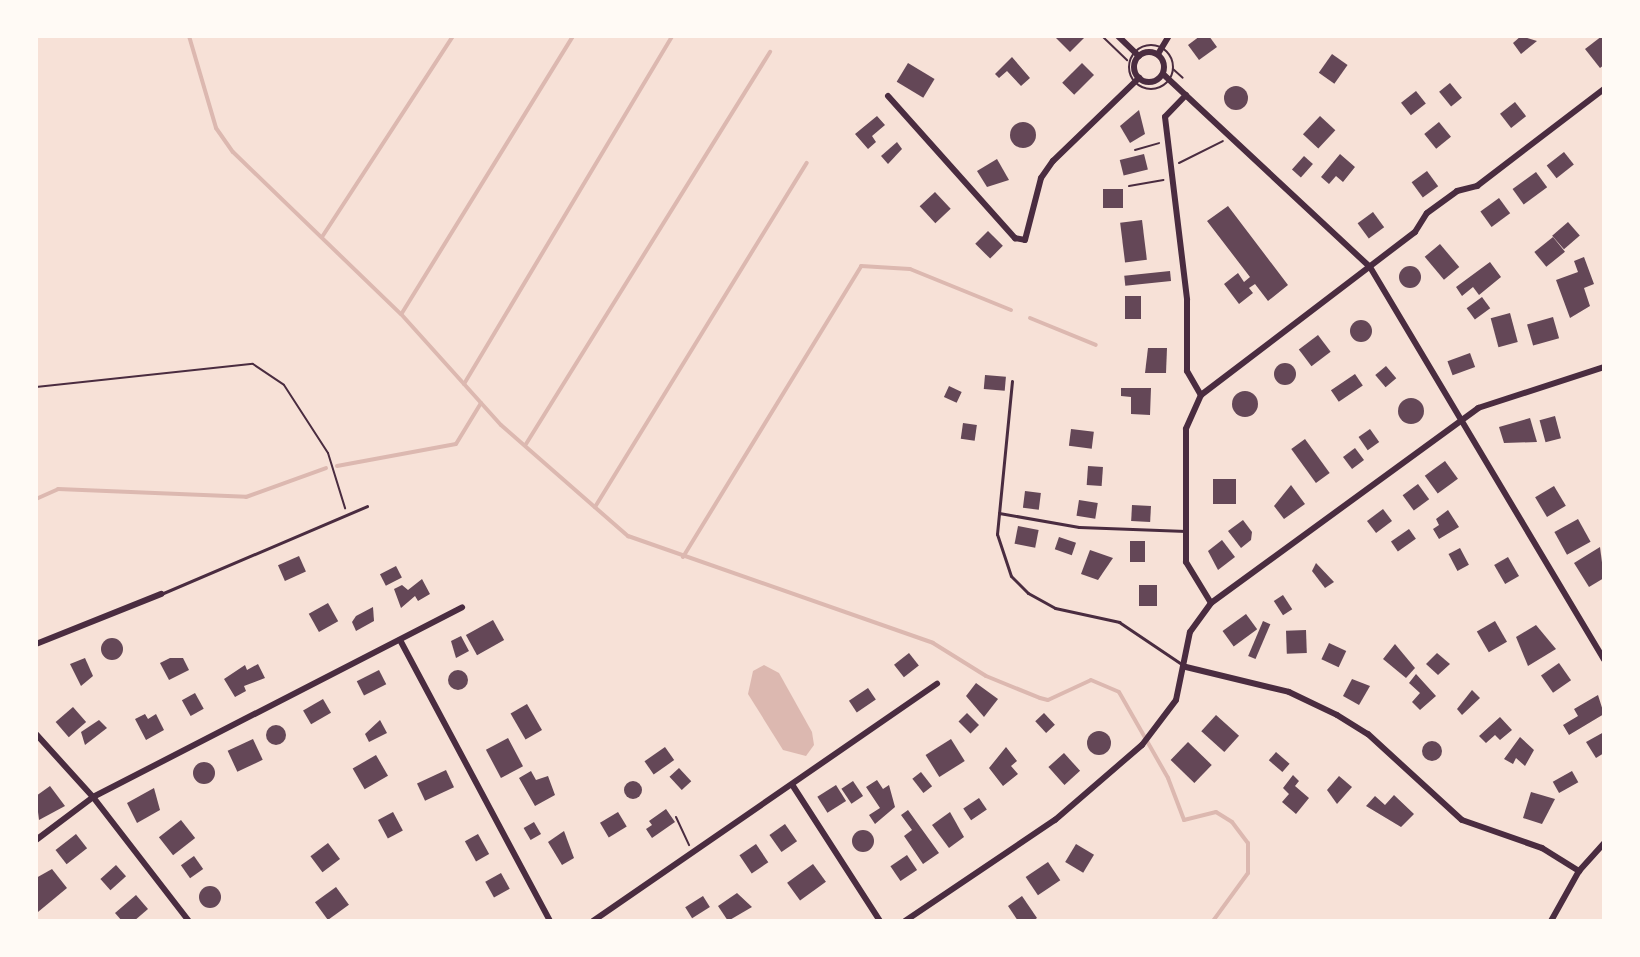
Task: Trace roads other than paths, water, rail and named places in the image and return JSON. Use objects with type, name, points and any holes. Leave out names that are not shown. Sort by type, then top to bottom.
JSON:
[{"type":"street","points":[[1118,36],[1137,54]]},
{"type":"street","points":[[1169,36],[1160,51],[1163,74],[1370,267],[1604,660]]},
{"type":"street","points":[[1137,54],[1160,51]]},
{"type":"street","points":[[1137,54],[1134,65],[1137,80]]},
{"type":"street","points":[[888,96],[1015,238],[1025,240],[1041,178],[1053,161],[1137,80],[1152,81],[1163,74]]},
{"type":"street","points":[[1211,603],[1190,573],[1186,531],[1186,429],[1201,395],[1415,232],[1427,213],[1457,191],[1477,186],[1604,89]]},
{"type":"street","points":[[1186,95],[1165,117],[1187,300],[1187,371],[1201,395]]},
{"type":"street","points":[[905,921],[1055,820],[1142,745],[1176,700],[1186,667],[1190,632],[1211,603],[1461,419],[1506,398],[1604,367]]},
{"type":"street","points":[[36,644],[161,594]]},
{"type":"street","points":[[36,840],[93,797],[462,607]]},
{"type":"street","points":[[400,640],[550,921]]},
{"type":"street","points":[[1186,667],[1289,692],[1337,715],[1368,734],[1462,820],[1542,848],[1579,871]]},
{"type":"street","points":[[593,921],[937,684]]},
{"type":"street","points":[[36,734],[93,797],[189,921]]},
{"type":"street","points":[[793,786],[880,921]]},
{"type":"street","points":[[1551,921],[1579,871],[1604,843]]},
{"type":"lane","points":[[1012,381],[998,513],[1001,556],[1028,593],[1067,613],[1119,622],[1186,667]]},
{"type":"lane","points":[[161,594],[367,506]]},
{"type":"lane","points":[[998,513],[1079,527],[1186,531]]},
{"type":"waterway","points":[[189,36],[216,128],[233,152],[401,314],[501,425],[628,536],[933,643],[986,676],[1040,698],[1048,700],[1091,680],[1119,692],[1168,778],[1184,820],[1216,812],[1232,822],[1248,843],[1248,873],[1213,921]]},
{"type":"waterway","points":[[322,237],[453,36]]},
{"type":"waterway","points":[[402,313],[573,36]]},
{"type":"waterway","points":[[464,384],[672,36]]},
{"type":"waterway","points":[[526,444],[770,52]]},
{"type":"waterway","points":[[595,507],[807,163]]},
{"type":"waterway","points":[[683,557],[861,266],[910,269],[1011,310]]},
{"type":"waterway","points":[[1030,318],[1096,345]]},
{"type":"waterway","points":[[337,466],[456,444],[481,403]]},
{"type":"waterway","points":[[36,499],[58,489],[246,497],[326,468]]}]
